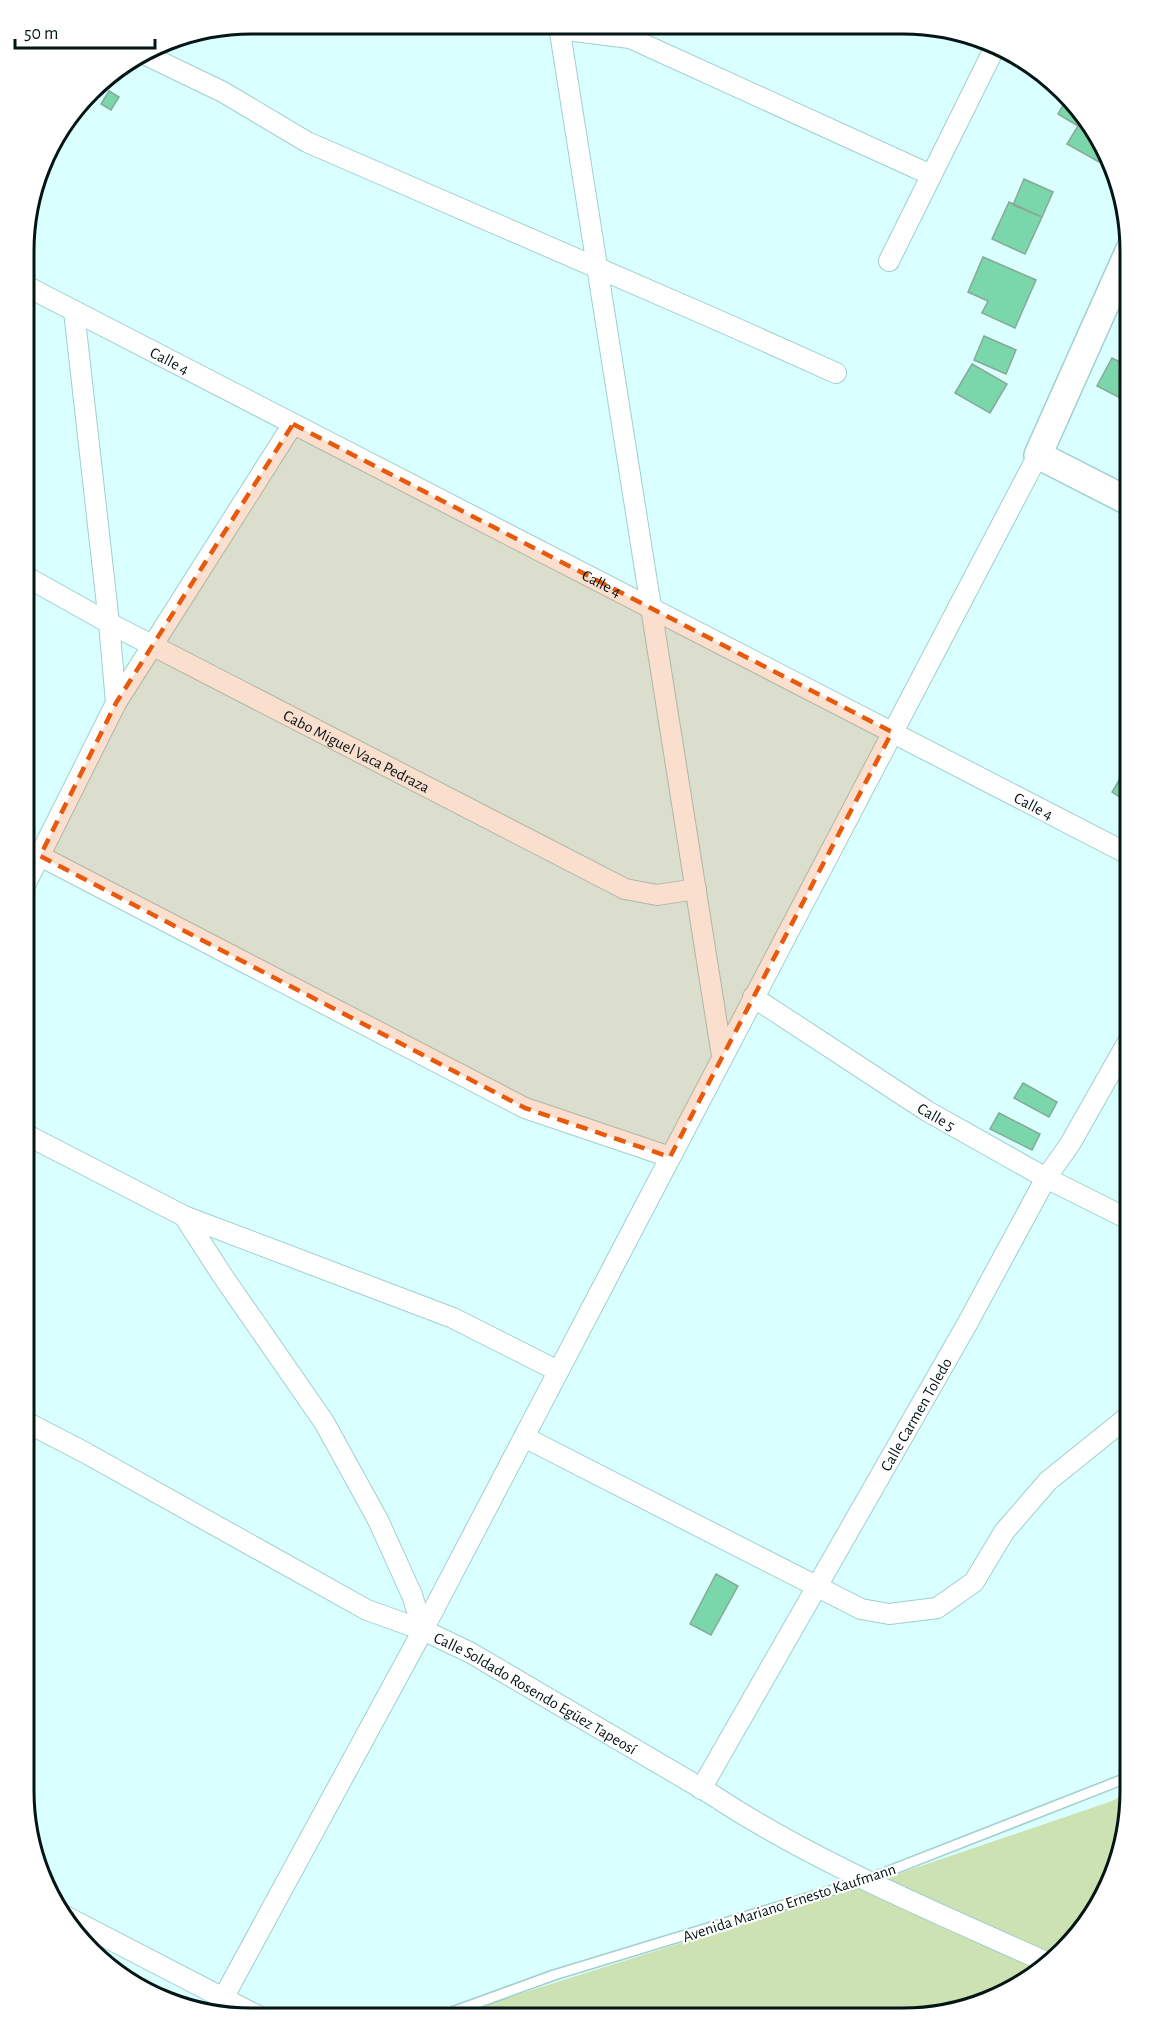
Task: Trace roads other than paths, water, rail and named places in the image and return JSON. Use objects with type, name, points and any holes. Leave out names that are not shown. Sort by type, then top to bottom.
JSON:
[{"type":"main road","points":[[1120,271],[1050,423],[1038,455],[1120,497]]},
{"type":"street","points":[[560,34],[723,1056]]},
{"type":"street","points":[[604,34],[630,38],[932,175]]},
{"type":"street","points":[[889,261],[992,54]]},
{"type":"street","points":[[153,58],[223,92],[307,142],[836,373]]},
{"type":"street","name":"Calle 4","points":[[34,290],[1120,850]]},
{"type":"street","points":[[74,310],[116,703]]},
{"type":"street","points":[[34,868],[116,703],[293,424]]},
{"type":"street","points":[[219,2006],[423,1630],[1038,455]]},
{"type":"street","name":"Cabo Miguel Vaca Pedraza","points":[[34,580],[153,645],[625,889],[657,895],[696,889]]},
{"type":"street","points":[[40,856],[525,1108],[670,1157]]},
{"type":"street","name":"Calle 5","points":[[753,997],[927,1111],[1046,1178],[1120,1215]]},
{"type":"street","name":"Calle Carmen Toledo","points":[[701,1789],[966,1326],[1046,1178],[1070,1144],[1120,1056]]},
{"type":"street","points":[[34,1139],[184,1216],[453,1318],[558,1371]]},
{"type":"street","points":[[184,1216],[324,1422],[378,1520],[412,1595],[423,1630]]},
{"type":"street","points":[[524,1437],[861,1609],[890,1614],[937,1608],[974,1582],[1004,1532],[1047,1481],[1120,1423]]},
{"type":"street","name":"Calle Soldado Rosendo Egüez Tapeosí","points":[[34,1426],[367,1610],[423,1630],[471,1653],[741,1814],[866,1880],[1041,1959]]},
{"type":"street","points":[[80,1925],[217,2006]]},
{"type":"lane","name":"Avenida Mariano Ernesto Kaufmann","points":[[463,2008],[554,1975],[866,1880],[1120,1781]]}]
